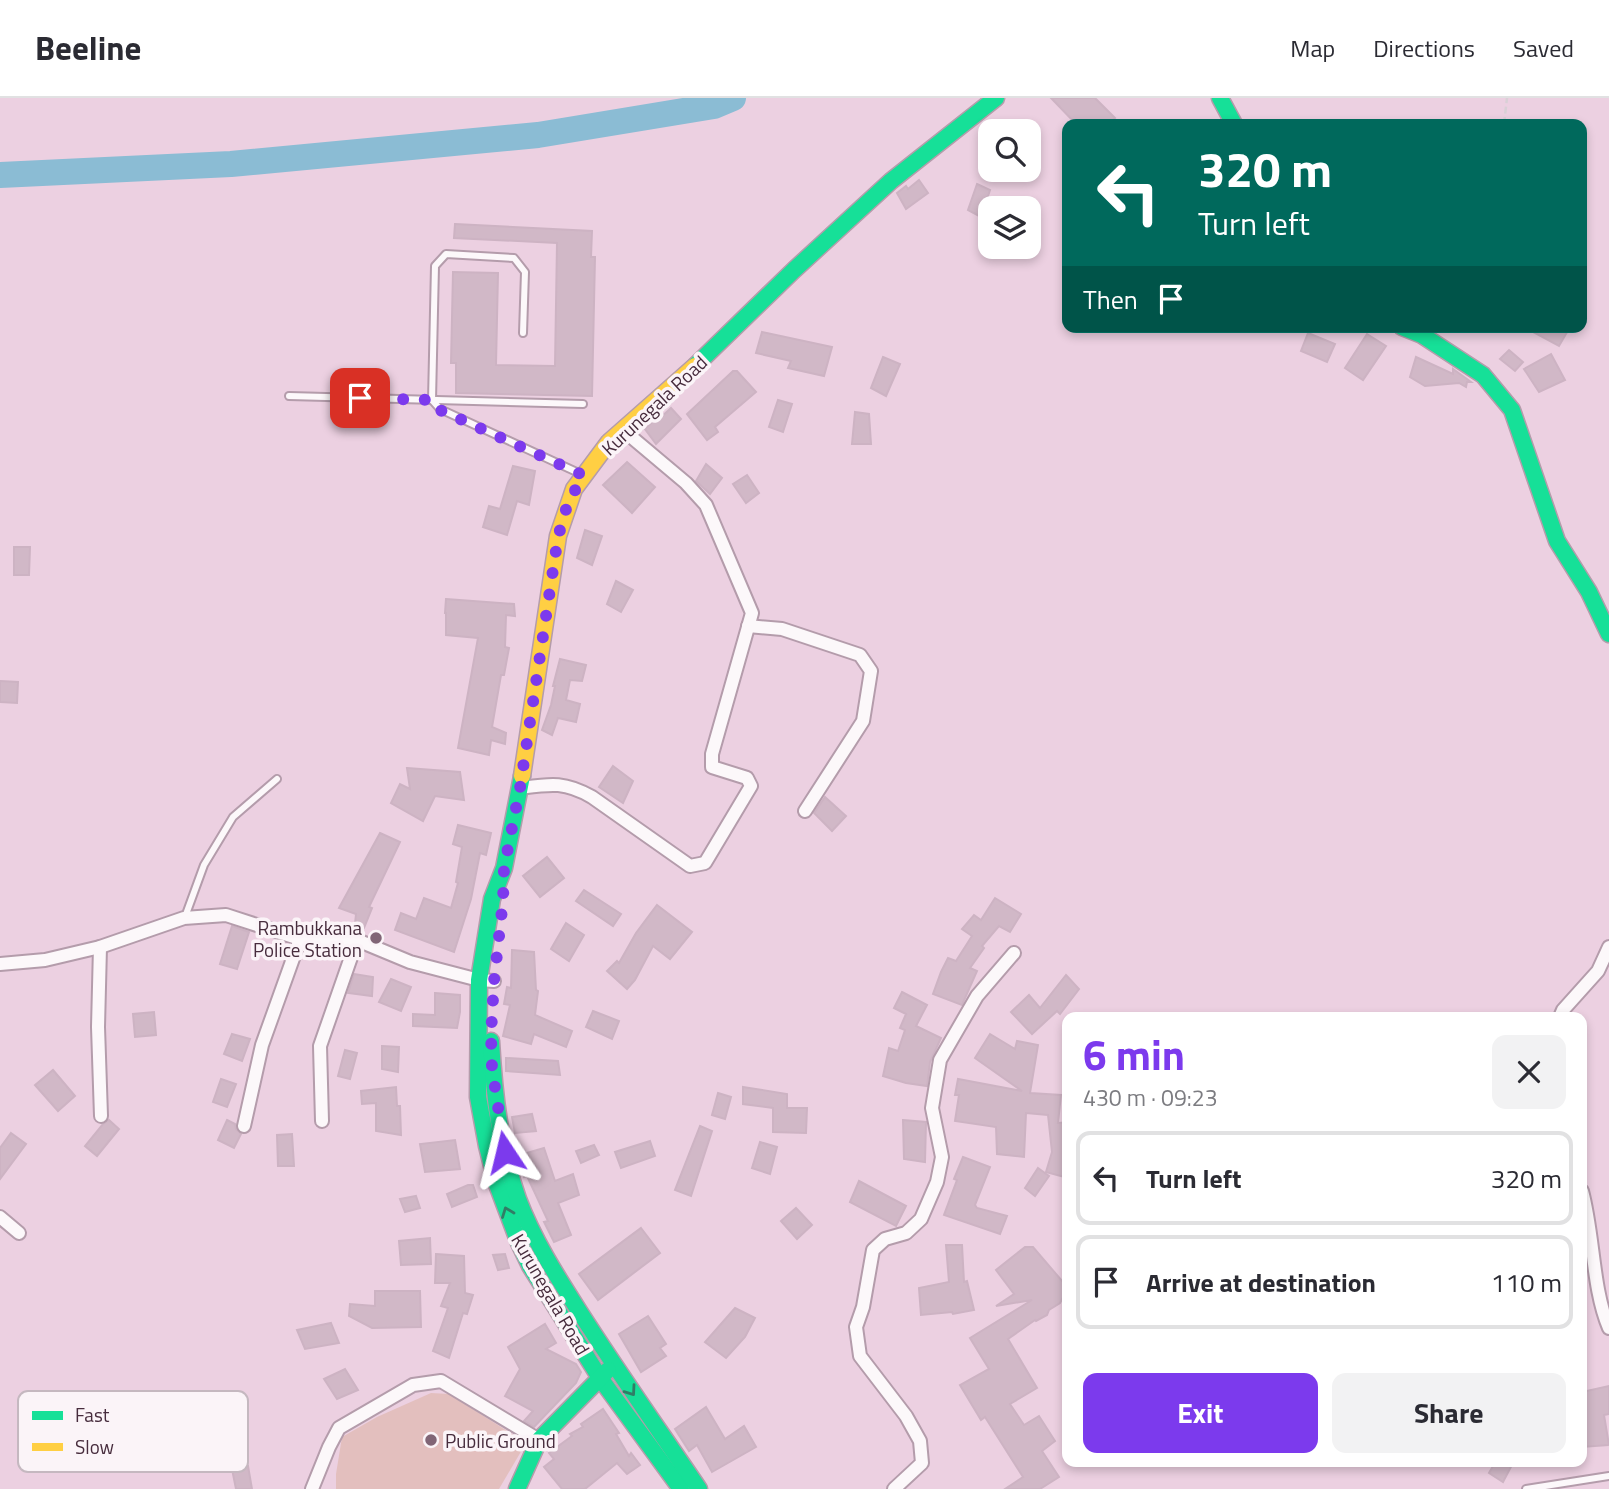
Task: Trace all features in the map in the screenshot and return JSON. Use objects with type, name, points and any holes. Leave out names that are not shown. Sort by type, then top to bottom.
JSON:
[{"type":"main road","name":"Kurunegala Road","points":[[681,1489],[600,1378],[530,1266],[495,1182],[478,1097],[478,1022],[503,901],[504,868],[520,788],[558,537],[567,506],[583,475],[609,442],[709,354],[794,270],[891,181],[996,98]]},
{"type":"main road","points":[[1220,98],[1231,119]]},
{"type":"main road","points":[[1417,333],[1483,375],[1512,410],[1557,541],[1589,592],[1609,634]]},
{"type":"main road","name":"Kurunegala Road","points":[[486,980],[492,1068],[505,1152],[518,1199],[543,1255],[613,1365],[699,1489]]},
{"type":"main road","points":[[517,1489],[539,1440],[613,1365]]},
{"type":"street","points":[[520,788],[546,785],[576,788],[690,866],[705,863],[751,786],[747,779],[712,767],[712,754],[752,613],[706,505],[686,483],[623,430]]},
{"type":"street","points":[[748,626],[782,629],[860,655],[871,671],[863,721],[805,811]]},
{"type":"street","points":[[0,964],[45,960],[100,947],[184,918],[226,915],[300,939],[357,940],[410,962],[486,980]]},
{"type":"street","points":[[244,1126],[262,1045],[300,939]]},
{"type":"street","points":[[322,1121],[320,1046],[357,940]]},
{"type":"street","points":[[100,947],[98,1027],[101,1116]]},
{"type":"street","points":[[1562,1012],[1598,971],[1609,947]]},
{"type":"street","points":[[894,1489],[922,1463],[920,1441],[906,1416],[860,1356],[856,1327],[863,1307],[873,1250],[885,1239],[906,1233],[921,1219],[937,1182],[942,1157],[932,1108],[940,1060],[977,996],[1014,953]]},
{"type":"street","points":[[1587,1208],[1602,1312],[1609,1328]]},
{"type":"street","points":[[0,1217],[19,1233]]},
{"type":"street","points":[[312,1489],[339,1428],[413,1385],[441,1381],[539,1440]]},
{"type":"lane","points":[[523,333],[525,272],[514,258],[446,254],[435,266],[432,400],[440,410],[583,475]]},
{"type":"lane","points":[[289,396],[583,404]]},
{"type":"lane","points":[[184,918],[204,865],[233,817],[277,779]]},
{"type":"lane","points":[[1526,1489],[1609,1476]]},
{"type":"path","points":[[1505,119],[1507,98]]},
{"type":"shaded area","name":"Public Ground","points":[[431,1393],[449,1394],[526,1443],[499,1489],[336,1489],[342,1437],[377,1417]]},
{"type":"building","points":[[1051,98],[1095,98],[1115,118],[1114,119],[1071,119]]},
{"type":"building","points":[[919,180],[928,193],[906,209],[897,193],[906,186],[908,189]]},
{"type":"building","points":[[977,184],[990,190],[988,196],[978,196],[978,215],[968,210]]},
{"type":"building","points":[[455,224],[592,231],[591,257],[595,257],[592,396],[456,393],[456,363],[451,363],[453,272],[498,273],[496,365],[555,366],[557,243],[454,238]]},
{"type":"building","points":[[762,332],[832,347],[824,376],[788,368],[791,361],[756,353]]},
{"type":"building","points":[[1308,333],[1335,344],[1327,362],[1301,351]]},
{"type":"building","points":[[1535,333],[1567,333],[1559,346]]},
{"type":"building","points":[[1367,334],[1386,346],[1363,380],[1345,368]]},
{"type":"building","points":[[1509,350],[1523,362],[1515,371],[1500,359]]},
{"type":"building","points":[[1551,354],[1565,380],[1539,392],[1524,369]]},
{"type":"building","points":[[883,357],[900,364],[886,396],[871,388]]},
{"type":"building","points":[[1416,357],[1453,374],[1453,369],[1471,382],[1467,382],[1466,387],[1459,383],[1425,386],[1410,377]]},
{"type":"building","points":[[733,371],[737,371],[756,392],[715,427],[718,432],[707,440],[687,414]]},
{"type":"building","points":[[778,400],[792,404],[783,432],[769,427]]},
{"type":"building","points":[[671,408],[681,419],[656,444],[645,429]]},
{"type":"building","points":[[855,412],[869,414],[871,444],[852,444]]},
{"type":"building","points":[[627,462],[655,487],[632,513],[603,485]]},
{"type":"building","points":[[706,464],[722,478],[710,494],[696,481]]},
{"type":"building","points":[[513,466],[535,471],[529,505],[517,501],[507,535],[483,527],[489,506],[500,509]]},
{"type":"building","points":[[747,475],[759,493],[746,503],[733,484]]},
{"type":"building","points":[[585,530],[602,536],[592,565],[577,558]]},
{"type":"building","points":[[14,547],[30,547],[29,575],[14,575]]},
{"type":"building","points":[[616,581],[633,590],[621,612],[607,604]]},
{"type":"building","points":[[446,599],[514,604],[515,616],[506,615],[505,647],[509,648],[504,675],[501,675],[492,727],[506,733],[505,744],[491,740],[489,755],[458,748],[478,638],[446,635]]},
{"type":"building","points":[[560,659],[586,665],[582,681],[570,680],[566,700],[580,704],[576,722],[558,718],[552,735],[542,730],[551,705]]},
{"type":"building","points":[[0,681],[18,682],[17,703],[0,702]]},
{"type":"building","points":[[613,766],[633,781],[623,803],[599,787]]},
{"type":"building","points":[[407,768],[460,772],[464,800],[435,796],[423,821],[391,803],[400,784],[410,789]]},
{"type":"building","points":[[825,797],[846,816],[832,831],[814,813]]},
{"type":"building","points":[[458,825],[491,833],[486,855],[480,853],[471,899],[454,952],[395,930],[401,913],[416,919],[424,898],[451,908],[458,883],[462,847],[453,844]]},
{"type":"building","points":[[380,833],[400,842],[369,907],[372,908],[364,928],[355,924],[356,914],[339,908]]},
{"type":"building","points":[[547,857],[564,878],[540,897],[523,876]]},
{"type":"building","points":[[584,890],[621,914],[613,926],[576,901]]},
{"type":"building","points":[[995,898],[1021,914],[1010,932],[999,926],[982,946],[984,948],[970,968],[977,971],[962,1005],[933,994],[948,958],[956,961],[972,936],[962,929],[974,915],[981,920]]},
{"type":"building","points":[[657,905],[692,932],[670,959],[653,946],[635,980],[627,989],[607,971],[617,961],[619,963],[636,933]]},
{"type":"building","points":[[566,923],[584,935],[569,961],[551,949]]},
{"type":"building","points":[[232,926],[249,932],[237,969],[220,964]]},
{"type":"building","points":[[512,950],[534,952],[538,991],[535,1015],[572,1031],[566,1047],[534,1034],[531,1044],[503,1036],[510,1005],[504,1004],[507,987],[511,988]]},
{"type":"building","points":[[354,974],[373,977],[372,996],[348,993]]},
{"type":"building","points":[[1066,975],[1079,989],[1060,1014],[1057,1011],[1032,1034],[1011,1012],[1029,995],[1040,1008]]},
{"type":"building","points":[[391,979],[411,987],[401,1011],[379,1002]]},
{"type":"building","points":[[902,992],[927,1005],[916,1026],[941,1038],[930,1062],[927,1086],[883,1076],[889,1048],[898,1051],[905,1030],[900,1028],[906,1014],[894,1008]]},
{"type":"building","points":[[435,993],[460,995],[457,1028],[413,1026],[413,1014],[435,1015]]},
{"type":"building","points":[[593,1011],[619,1021],[612,1039],[586,1027]]},
{"type":"building","points":[[154,1012],[156,1035],[135,1037],[133,1014]]},
{"type":"building","points":[[232,1034],[250,1039],[242,1061],[224,1054]]},
{"type":"building","points":[[990,1034],[1015,1049],[1017,1041],[1038,1045],[1030,1093],[1061,1095],[1058,1123],[1062,1123],[1062,1176],[1046,1172],[1052,1152],[1048,1115],[1026,1113],[1024,1157],[997,1154],[996,1127],[955,1121],[959,1095],[955,1095],[958,1079],[1022,1091],[975,1058]]},
{"type":"building","points":[[382,1046],[399,1047],[398,1072],[382,1069]]},
{"type":"building","points":[[345,1050],[357,1053],[350,1079],[338,1076]]},
{"type":"building","points":[[506,1058],[558,1061],[560,1075],[506,1071]]},
{"type":"building","points":[[53,1070],[75,1096],[58,1111],[35,1085]]},
{"type":"building","points":[[221,1079],[236,1084],[227,1107],[213,1102]]},
{"type":"building","points":[[396,1087],[401,1135],[376,1131],[376,1103],[362,1104],[361,1091]]},
{"type":"building","points":[[743,1087],[787,1094],[787,1108],[807,1108],[806,1133],[773,1132],[773,1108],[743,1104]]},
{"type":"building","points":[[718,1093],[731,1097],[725,1119],[712,1115]]},
{"type":"building","points":[[532,1114],[536,1131],[515,1133],[512,1117]]},
{"type":"building","points":[[109,1120],[119,1129],[97,1156],[85,1146]]},
{"type":"building","points":[[227,1120],[235,1124],[241,1134],[234,1148],[218,1140]]},
{"type":"building","points":[[903,1120],[926,1122],[925,1162],[904,1159]]},
{"type":"building","points":[[700,1126],[712,1131],[691,1196],[675,1190]]},
{"type":"building","points":[[11,1133],[26,1144],[0,1179],[0,1148]]},
{"type":"building","points":[[292,1134],[294,1166],[278,1166],[277,1135]]},
{"type":"building","points":[[455,1140],[460,1169],[425,1172],[420,1144]]},
{"type":"building","points":[[650,1141],[655,1156],[621,1168],[615,1152]]},
{"type":"building","points":[[760,1142],[777,1147],[770,1174],[752,1168]]},
{"type":"building","points":[[594,1145],[599,1155],[581,1163],[576,1151]]},
{"type":"building","points":[[544,1148],[555,1181],[573,1174],[579,1195],[558,1203],[571,1235],[554,1242],[544,1222],[548,1221],[527,1176],[524,1177],[520,1155]]},
{"type":"building","points":[[963,1157],[990,1167],[975,1205],[977,1208],[1007,1216],[1000,1234],[944,1215]]},
{"type":"building","points":[[1038,1168],[1049,1176],[1035,1196],[1025,1188]]},
{"type":"building","points":[[859,1181],[906,1206],[896,1226],[850,1202]]},
{"type":"building","points":[[473,1185],[477,1197],[452,1207],[447,1194]]},
{"type":"building","points":[[416,1196],[420,1208],[405,1212],[400,1199]]},
{"type":"building","points":[[796,1208],[812,1225],[797,1239],[781,1221]]},
{"type":"building","points":[[641,1228],[660,1253],[598,1300],[579,1274]]},
{"type":"building","points":[[430,1238],[431,1264],[401,1265],[399,1241]]},
{"type":"building","points":[[946,1245],[962,1245],[964,1282],[967,1281],[974,1310],[921,1315],[919,1288],[949,1282]]},
{"type":"building","points":[[1025,1247],[1033,1247],[1062,1281],[1060,1303],[1049,1310],[1047,1315],[1008,1339],[1037,1388],[1010,1404],[1024,1425],[1039,1416],[1055,1441],[1042,1451],[1059,1477],[1040,1489],[1005,1489],[1023,1477],[985,1417],[981,1420],[960,1385],[989,1369],[970,1338],[1032,1300],[996,1306],[1014,1294],[996,1270]]},
{"type":"building","points":[[436,1254],[464,1256],[465,1293],[473,1295],[467,1314],[463,1313],[449,1358],[433,1351],[448,1308],[441,1306],[450,1283],[435,1283]]},
{"type":"building","points":[[505,1254],[509,1268],[498,1270],[493,1255]]},
{"type":"building","points":[[375,1291],[420,1291],[421,1327],[372,1328],[349,1316],[350,1304],[375,1306]]},
{"type":"building","points":[[735,1308],[755,1318],[745,1337],[726,1358],[705,1342]]},
{"type":"building","points":[[648,1316],[666,1344],[660,1348],[666,1356],[641,1372],[619,1334]]},
{"type":"building","points":[[331,1323],[339,1343],[305,1349],[297,1330]]},
{"type":"building","points":[[545,1324],[556,1343],[546,1349],[576,1364],[581,1372],[576,1383],[534,1427],[524,1421],[533,1411],[505,1396],[520,1369],[508,1347]]},
{"type":"building","points":[[345,1369],[358,1390],[337,1399],[324,1379]]},
{"type":"building","points":[[1609,1386],[1609,1414],[1604,1415],[1609,1445],[1587,1447],[1587,1391]]},
{"type":"building","points":[[706,1407],[725,1439],[744,1426],[756,1447],[712,1472],[697,1445],[689,1451],[675,1429]]},
{"type":"building","points":[[603,1409],[619,1433],[616,1434],[629,1456],[631,1453],[640,1465],[627,1474],[617,1463],[585,1489],[562,1489],[544,1467],[554,1459],[549,1453],[572,1436],[570,1434],[583,1427],[581,1424]]},
{"type":"building","points":[[248,1466],[252,1489],[236,1489],[233,1472],[248,1472]]},
{"type":"building","points":[[1492,1467],[1511,1467],[1503,1482],[1489,1473]]},
{"type":"waterway","points":[[0,175],[231,164],[538,135],[714,106],[733,98]]},
{"type":"traffic: fast","points":[[695,366],[891,181],[996,98]]},
{"type":"traffic: fast","points":[[1220,98],[1231,119]]},
{"type":"traffic: fast","points":[[1417,333],[1483,375],[1512,410],[1557,541],[1589,592],[1609,634]]},
{"type":"traffic: fast","points":[[522,776],[504,868],[492,899],[479,980],[478,1097],[487,1146],[496,1182],[530,1266],[600,1378],[681,1489]]},
{"type":"traffic: fast","points":[[491,1041],[502,1141],[518,1199],[531,1228],[579,1311],[699,1489]]},
{"type":"traffic: fast","points":[[517,1489],[539,1440],[608,1370]]},
{"type":"traffic: slow","points":[[522,776],[558,536],[574,489],[609,442],[695,366]]},
{"type":"place","name":"Rambukkana Police Station","points":[[376,938]]},
{"type":"place","name":"Public Ground","points":[[431,1440]]},
{"type":"route","points":[[360,398],[432,400],[440,410],[583,475],[567,506],[558,537],[520,788],[504,868],[491,1035],[492,1068],[505,1152]]}]
